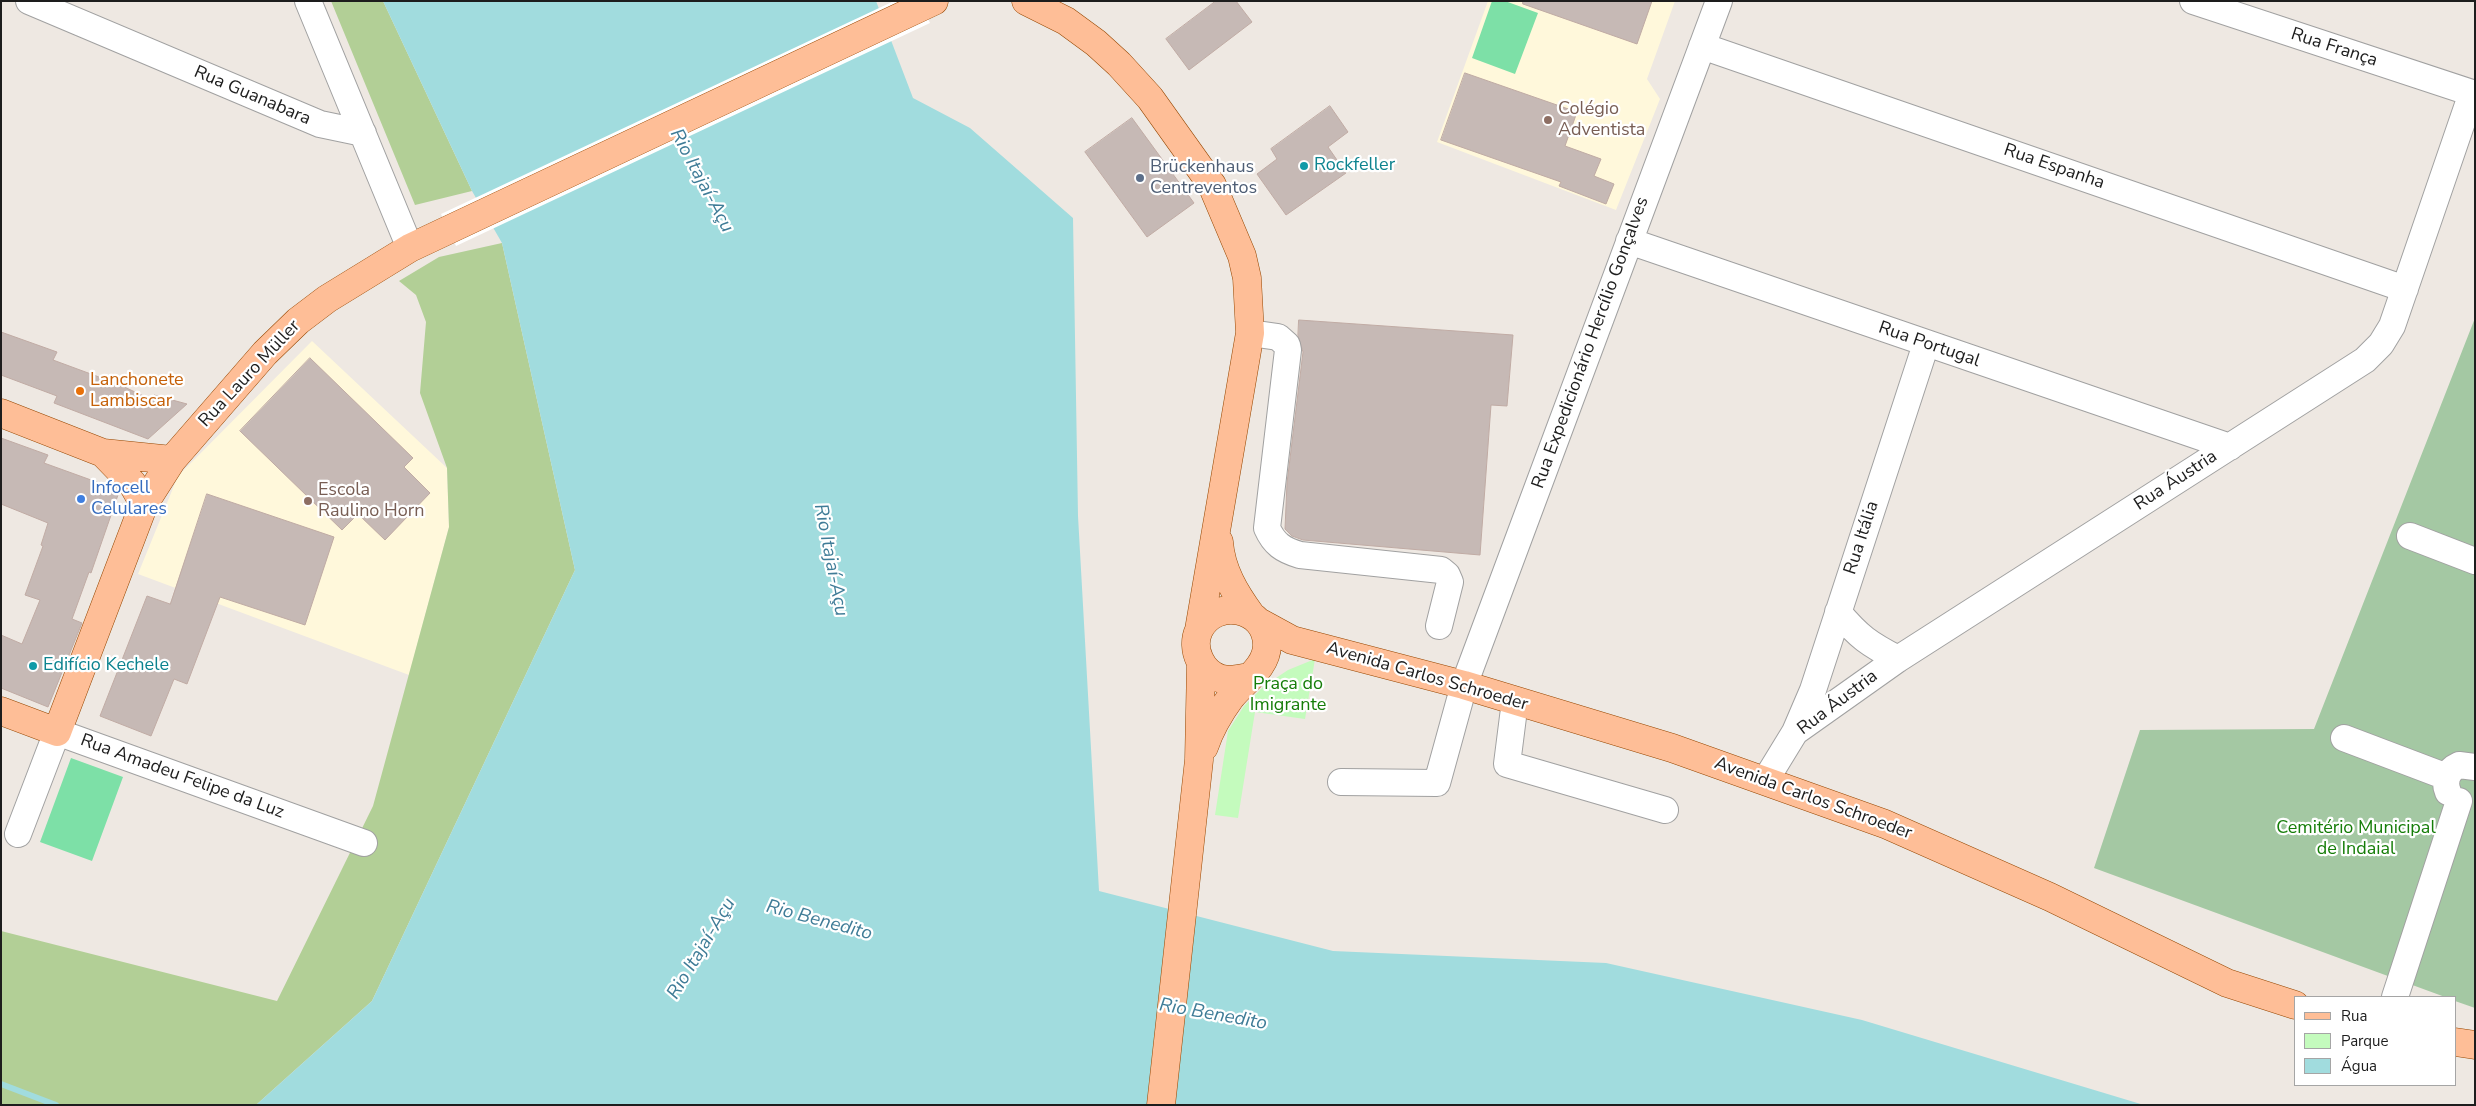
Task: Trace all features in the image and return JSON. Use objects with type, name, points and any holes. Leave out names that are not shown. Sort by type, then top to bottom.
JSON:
[{"type":"main road","name":"Avenida Carlos Schroeder","points":[[1026,1],[1066,21]]},
{"type":"main road","name":"Avenida Carlos Schroeder","points":[[1048,1],[1066,21],[1119,64],[1144,91],[1174,129],[1212,185],[1242,256],[1247,278],[1250,333],[1199,630]]},
{"type":"main road","name":"Rua Lauro Müller","points":[[57,732],[144,504],[172,460],[265,353],[298,321],[327,299],[410,248],[928,4]]},
{"type":"main road","points":[[1,413],[103,452],[172,460]]},
{"type":"main road","points":[[103,452],[132,483],[144,504]]},
{"type":"main road","name":"Avenida Carlos Schroeder","points":[[1218,523],[1220,548],[1226,572],[1236,595],[1255,619],[1275,632],[1311,645],[1464,685],[1672,748],[1893,827],[2050,897],[2227,983],[2294,1005]]},
{"type":"main road","points":[[1161,1105],[1199,760],[1201,664],[1197,653],[1196,641],[1199,630],[1206,620],[1216,613],[1228,609],[1240,610],[1255,619],[1265,632],[1267,644],[1265,657],[1218,717],[1199,760]]},
{"type":"main road","name":"Avenida Carlos Schroeder","points":[[1253,673],[1274,657],[1292,648],[1311,645]]},
{"type":"main road","points":[[1201,664],[1210,673],[1222,679],[1235,680],[1253,673]]},
{"type":"main road","name":"Rua Amadeu Felipe da Luz","points":[[1,711],[57,732]]},
{"type":"main road","points":[[2456,1042],[2475,1045]]},
{"type":"street","name":"Rua Guanabara","points":[[29,1],[320,124],[363,133]]},
{"type":"street","points":[[308,1],[410,248]]},
{"type":"street","name":"Rua Expedicionário Hercílio Gonçalves","points":[[1341,782],[1436,784],[1464,685],[1719,1]]},
{"type":"street","name":"Rua França","points":[[2193,1],[2474,94]]},
{"type":"street","name":"Rua Espanha","points":[[1702,46],[2405,288]]},
{"type":"street","name":"Rua Áustria","points":[[1765,781],[1795,732],[1898,659],[2366,360],[2381,344],[2392,326],[2474,94]]},
{"type":"street","name":"Rua Portugal","points":[[1629,242],[2230,447]]},
{"type":"street","points":[[1250,333],[1278,337],[1287,345],[1267,528],[1272,540],[1284,550],[1300,555],[1440,570],[1447,575],[1450,582],[1439,626]]},
{"type":"street","name":"Rua Itália","points":[[1795,732],[1813,690],[1926,344]]},
{"type":"street","points":[[2410,536],[2475,561]]},
{"type":"street","points":[[1838,612],[1868,644],[1898,659]]},
{"type":"street","points":[[1515,701],[1507,764],[1664,810]]},
{"type":"street","points":[[18,834],[57,732]]},
{"type":"street","name":"Rua Amadeu Felipe da Luz","points":[[57,732],[364,843]]},
{"type":"street","points":[[2344,738],[2447,777]]},
{"type":"street","points":[[2395,996],[2467,800],[2449,794],[2447,777],[2454,767],[2473,762]]},
{"type":"shaded area","name":"Colégio Adventista","points":[[1488,1],[1675,1],[1647,79],[1660,99],[1616,210],[1437,142]]},
{"type":"shaded area","name":"Escola Raulino Horn","points":[[312,341],[447,468],[449,527],[409,675],[138,574],[178,476]]},
{"type":"green space","points":[[331,1],[383,1],[472,191],[415,205]]},
{"type":"green space","points":[[1492,1],[1505,1],[1538,13],[1515,74],[1472,58]]},
{"type":"green space","points":[[502,243],[575,570],[372,1001],[256,1105],[1,1105],[1,931],[277,1001],[373,806],[449,527],[447,468],[420,393],[426,322],[416,295],[399,281],[439,257]]},
{"type":"green space","name":"Cemitério Municipal de Indaial","points":[[2475,318],[2475,1008],[2456,1001],[2456,996],[2442,996],[2094,868],[2140,730],[2314,729]]},
{"type":"green space","name":"Praça do Imigrante","points":[[1315,659],[1305,719],[1255,712],[1238,818],[1215,815],[1228,731],[1244,706],[1264,686],[1288,670]]},
{"type":"green space","points":[[71,758],[123,777],[92,861],[40,842]]},
{"type":"water","points":[[383,1],[876,1],[913,98],[970,128],[1073,218],[1078,516],[1099,891],[1333,951],[1606,963],[1862,1020],[2144,1105],[256,1105],[372,1001],[575,570],[502,243],[472,191]]},
{"type":"pier","points":[[894,1],[920,1],[930,23],[456,246],[441,214]]},
{"type":"building","points":[[1216,1],[1236,1],[1252,22],[1189,70],[1166,39]]},
{"type":"building","points":[[1523,1],[1652,1],[1637,44],[1523,4]]},
{"type":"building","points":[[1465,73],[1577,112],[1565,146],[1601,159],[1594,176],[1614,184],[1606,204],[1559,186],[1561,182],[1441,140]]},
{"type":"building","name":"Rockfeller","points":[[1330,106],[1348,132],[1328,147],[1346,173],[1286,215],[1257,174],[1277,159],[1271,149]]},
{"type":"building","name":"Brückenhaus Centreventos","points":[[1132,118],[1194,203],[1147,237],[1085,152]]},
{"type":"building","points":[[1299,320],[1513,335],[1507,406],[1491,405],[1480,555],[1303,540],[1292,536],[1285,529],[1287,483],[1303,352],[1298,336]]},
{"type":"building","points":[[1,332],[57,352],[53,360],[118,384],[152,400],[154,395],[187,404],[148,439],[54,403],[57,396],[1,375]]},
{"type":"building","points":[[310,358],[413,458],[404,467],[430,493],[385,540],[358,514],[342,530],[240,431]]},
{"type":"building","points":[[1,438],[48,455],[44,463],[116,489],[119,492],[91,573],[89,572],[72,619],[82,623],[48,707],[1,688],[1,635],[22,644],[40,600],[25,595],[43,546],[41,545],[48,523],[1,504]]},
{"type":"building","points":[[207,494],[334,537],[305,625],[220,597],[187,684],[174,679],[151,736],[100,716],[147,596],[170,604]]},
{"type":"waterway","points":[[1,1084],[56,1105]]},
{"type":"place","name":"Colégio Adventista","points":[[1548,120]]},
{"type":"place","name":"Rockfeller","points":[[1304,166]]},
{"type":"place","name":"Brückenhaus Centreventos","points":[[1140,178]]},
{"type":"place","name":"Lanchonete Lambiscar","points":[[80,391]]},
{"type":"place","name":"Infocell Celulares","points":[[81,499]]},
{"type":"place","name":"Escola Raulino Horn","points":[[308,501]]},
{"type":"place","name":"Edifício Kechele","points":[[33,666]]},
{"type":"water label","name":"Rio Itajaí-Açu","points":[[701,181]]},
{"type":"water label","name":"Rio Itajaí-Açu","points":[[830,560]]},
{"type":"water label","name":"Rio Benedito","points":[[819,921]]},
{"type":"water label","name":"Rio Itajaí-Açu","points":[[702,949]]},
{"type":"water label","name":"Rio Benedito","points":[[1213,1015]]}]
